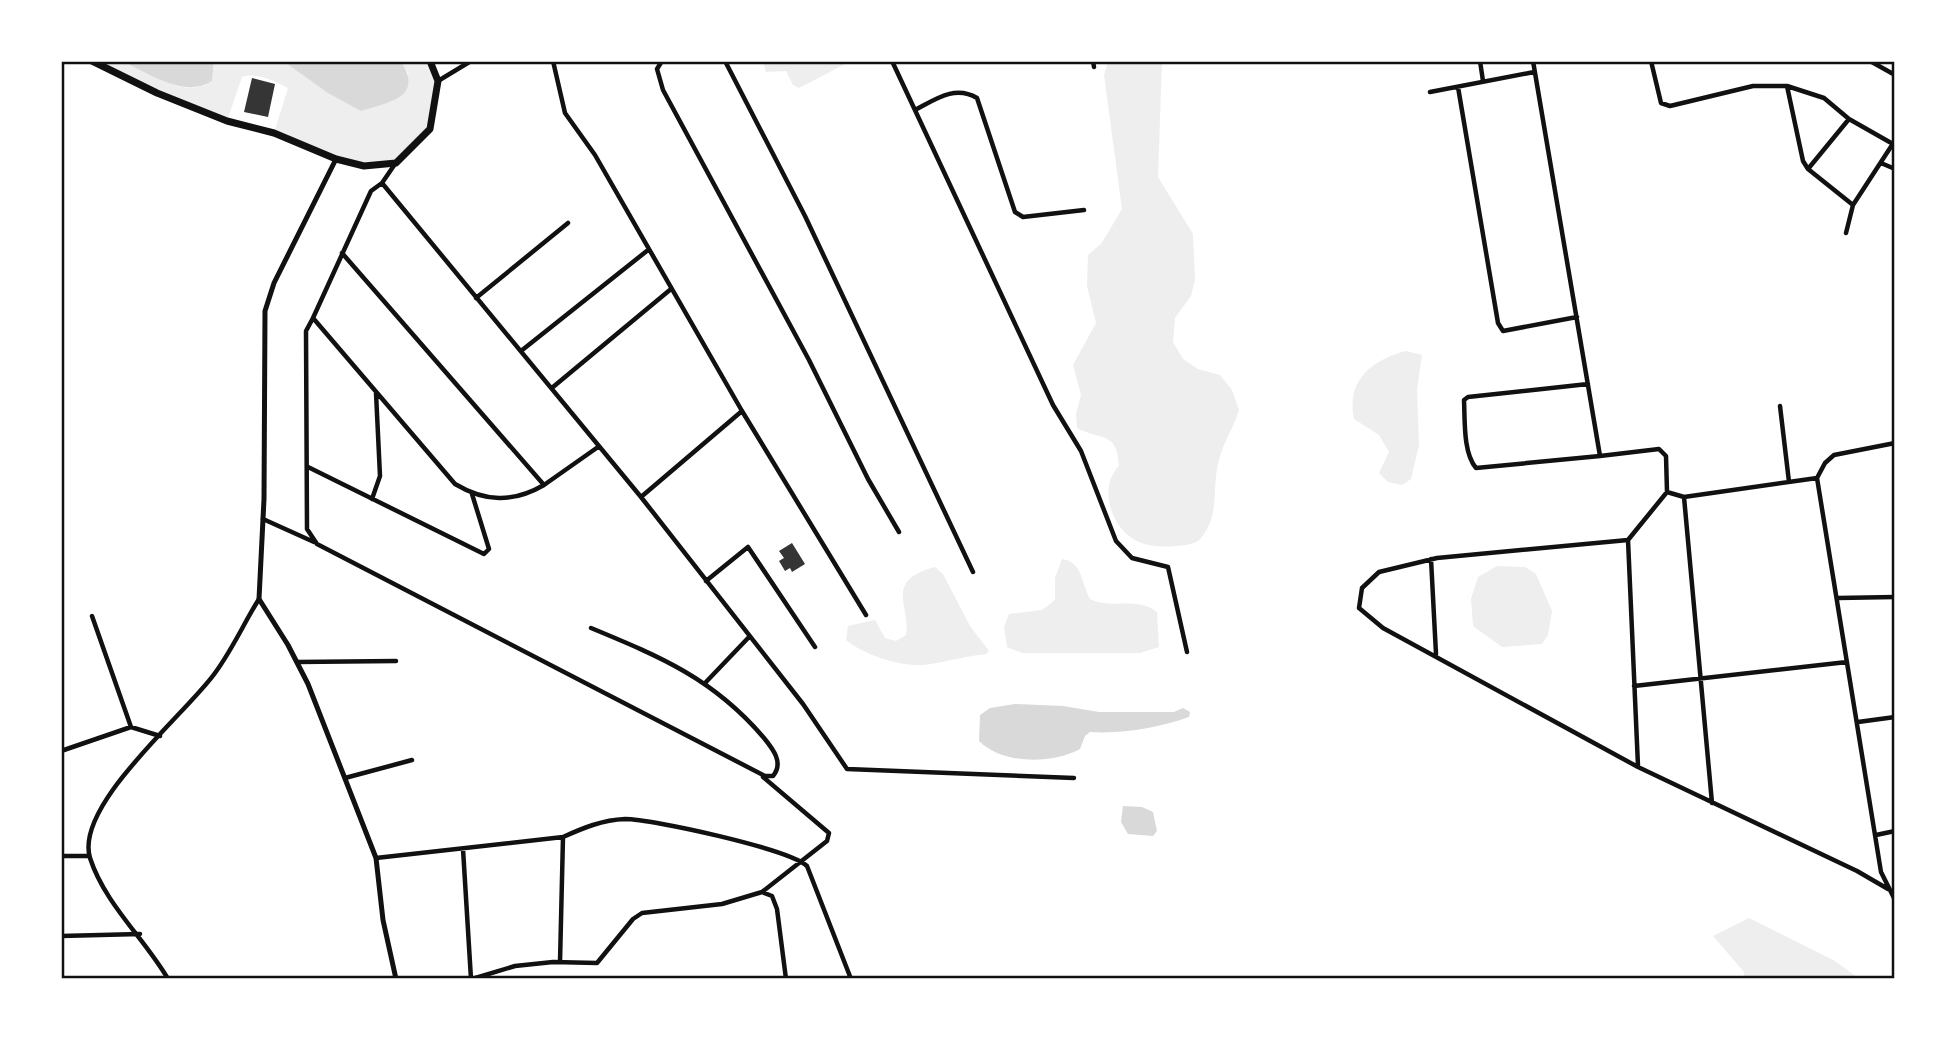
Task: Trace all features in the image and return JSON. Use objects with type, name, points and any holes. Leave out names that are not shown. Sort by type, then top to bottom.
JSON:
[{"type":"main road","points":[[92,61],[167,97],[227,121],[274,133],[336,159],[364,166],[396,163],[430,129],[438,81],[430,61]]},
{"type":"street","points":[[438,81],[471,61]]},
{"type":"street","points":[[553,61],[565,113],[595,155],[742,411],[866,615]]},
{"type":"street","points":[[662,61],[657,69],[663,90],[809,360],[867,479],[899,532]]},
{"type":"street","points":[[725,61],[805,216],[973,572]]},
{"type":"street","points":[[892,61],[1053,405],[1081,451],[1116,541],[1132,558],[1168,567],[1187,652]]},
{"type":"street","points":[[1480,61],[1483,81]]},
{"type":"street","points":[[1533,61],[1600,456]]},
{"type":"street","points":[[1651,61],[1661,103],[1670,106],[1753,86],[1787,86],[1824,98],[1849,118],[1894,142],[1853,205],[1846,233]]},
{"type":"street","points":[[1870,61],[1895,75]]},
{"type":"street","points":[[1430,92],[1534,72]]},
{"type":"street","points":[[1787,86],[1803,161],[1808,169],[1853,205]]},
{"type":"street","points":[[1458,87],[1498,323],[1503,331],[1577,317]]},
{"type":"street","points":[[915,110],[948,93],[967,92],[977,99],[1015,212],[1023,217],[1084,210]]},
{"type":"street","points":[[1808,169],[1849,118]]},
{"type":"street","points":[[168,979],[140,934],[106,894],[89,856],[93,828],[111,789],[216,672],[258,599],[263,519],[265,311],[274,283],[336,159]]},
{"type":"street","points":[[325,547],[317,544],[307,529],[306,331],[371,191],[382,183],[396,163]]},
{"type":"street","points":[[1881,163],[1895,169]]},
{"type":"street","points":[[382,183],[553,387],[598,447],[641,497],[803,704],[850,771],[1074,778]]},
{"type":"street","points":[[476,298],[568,223]]},
{"type":"street","points":[[521,351],[648,250]]},
{"type":"street","points":[[342,253],[544,485]]},
{"type":"street","points":[[553,387],[671,289]]},
{"type":"street","points":[[313,318],[455,484],[472,494],[504,499],[544,485],[598,447]]},
{"type":"street","points":[[1588,384],[1468,397],[1464,400],[1465,428],[1472,463],[1476,468],[1659,449],[1666,456],[1667,492],[1628,540],[1638,767]]},
{"type":"street","points":[[372,499],[380,476],[376,392]]},
{"type":"street","points":[[1780,406],[1789,482]]},
{"type":"street","points":[[641,497],[742,411]]},
{"type":"street","points":[[1667,492],[1684,497],[1816,478],[1834,455],[1895,443]]},
{"type":"street","points":[[308,467],[484,554],[489,549],[472,494]]},
{"type":"street","points":[[1816,478],[1838,598],[1881,872],[1895,900]]},
{"type":"street","points":[[1684,497],[1712,804]]},
{"type":"street","points":[[263,519],[325,547],[757,772],[829,833],[827,841],[762,892],[722,904],[642,913],[633,919],[597,963],[560,962],[515,967],[471,979],[463,849]]},
{"type":"street","points":[[1628,540],[1431,559],[1379,572],[1362,588],[1359,608],[1382,628],[1638,767],[1857,871],[1888,889]]},
{"type":"street","points":[[706,581],[748,547],[815,647]]},
{"type":"street","points":[[1431,559],[1436,655]]},
{"type":"street","points":[[1838,598],[1895,597]]},
{"type":"street","points":[[258,599],[297,662],[376,858],[383,920],[396,979]]},
{"type":"street","points":[[92,616],[131,727]]},
{"type":"street","points":[[591,628],[705,682],[742,712],[772,748],[778,761],[778,771],[773,776],[757,772]]},
{"type":"street","points":[[705,682],[749,637]]},
{"type":"street","points":[[297,662],[396,661]]},
{"type":"street","points":[[1634,687],[1847,662]]},
{"type":"street","points":[[1858,722],[1895,717]]},
{"type":"street","points":[[62,749],[131,727],[161,736]]},
{"type":"street","points":[[345,779],[412,760]]},
{"type":"street","points":[[376,858],[564,837],[580,828],[626,819],[768,849],[801,861],[807,866],[851,979]]},
{"type":"street","points":[[1876,835],[1895,831]]},
{"type":"street","points":[[560,962],[564,837]]},
{"type":"street","points":[[61,856],[89,856]]},
{"type":"street","points":[[762,892],[772,896],[777,909],[786,979]]},
{"type":"street","points":[[61,936],[140,934]]},
{"type":"shaded area","points":[[92,61],[121,62],[168,83],[190,88],[212,81],[214,61],[283,61],[295,69],[409,75],[401,61],[430,61],[438,81],[430,129],[396,163],[364,166],[274,133],[288,88],[272,80],[260,76],[242,77],[227,121]]},
{"type":"shaded area","points":[[122,61],[214,61],[212,81],[201,86],[179,86]]},
{"type":"shaded area","points":[[283,61],[401,61],[408,83],[406,91],[392,101],[361,111],[328,93]]},
{"type":"shaded area","points":[[763,61],[851,61],[799,88],[793,85],[786,71],[766,72]]},
{"type":"shaded area","points":[[1108,61],[1162,61],[1158,177],[1193,234],[1195,280],[1191,296],[1175,318],[1173,342],[1183,359],[1198,369],[1220,375],[1232,390],[1239,410],[1219,460],[1211,519],[1201,538],[1186,545],[1148,545],[1121,529],[1115,519],[1109,497],[1112,475],[1119,466],[1115,447],[1107,439],[1077,428],[1076,414],[1081,395],[1073,365],[1096,323],[1087,286],[1088,255],[1101,244],[1122,209],[1104,75]]},
{"type":"shaded area","points":[[1406,351],[1422,355],[1417,389],[1419,445],[1411,479],[1402,485],[1388,482],[1379,473],[1389,452],[1379,435],[1354,419],[1353,405],[1354,393],[1364,374],[1382,360]]},
{"type":"shaded area","points":[[1062,559],[1074,564],[1078,569],[1090,599],[1141,605],[1157,612],[1159,647],[1140,653],[1022,653],[1007,647],[1004,627],[1009,614],[1042,610],[1055,600],[1055,578]]},
{"type":"shaded area","points":[[1497,566],[1525,567],[1536,574],[1552,611],[1548,635],[1542,644],[1502,647],[1473,626],[1471,599],[1478,577]]},
{"type":"shaded area","points":[[935,567],[943,574],[970,626],[989,651],[986,654],[910,665],[875,656],[846,640],[848,626],[875,620],[885,638],[896,641],[906,635],[904,587],[909,579]]},
{"type":"shaded area","points":[[1015,704],[1063,706],[1099,712],[1174,712],[1183,708],[1190,712],[1189,717],[1153,727],[1090,732],[1085,736],[1080,749],[1069,754],[1028,760],[1001,754],[979,741],[980,715],[990,708]]},
{"type":"shaded area","points":[[1123,806],[1142,807],[1153,812],[1157,831],[1153,836],[1128,834],[1121,822]]},
{"type":"shaded area","points":[[1749,918],[1835,961],[1860,979],[1744,979],[1744,972],[1713,936]]},
{"type":"building","points":[[252,78],[275,84],[268,117],[244,112]]},
{"type":"building","points":[[792,543],[805,564],[792,572],[790,568],[785,571],[779,561],[784,558],[779,551]]}]
